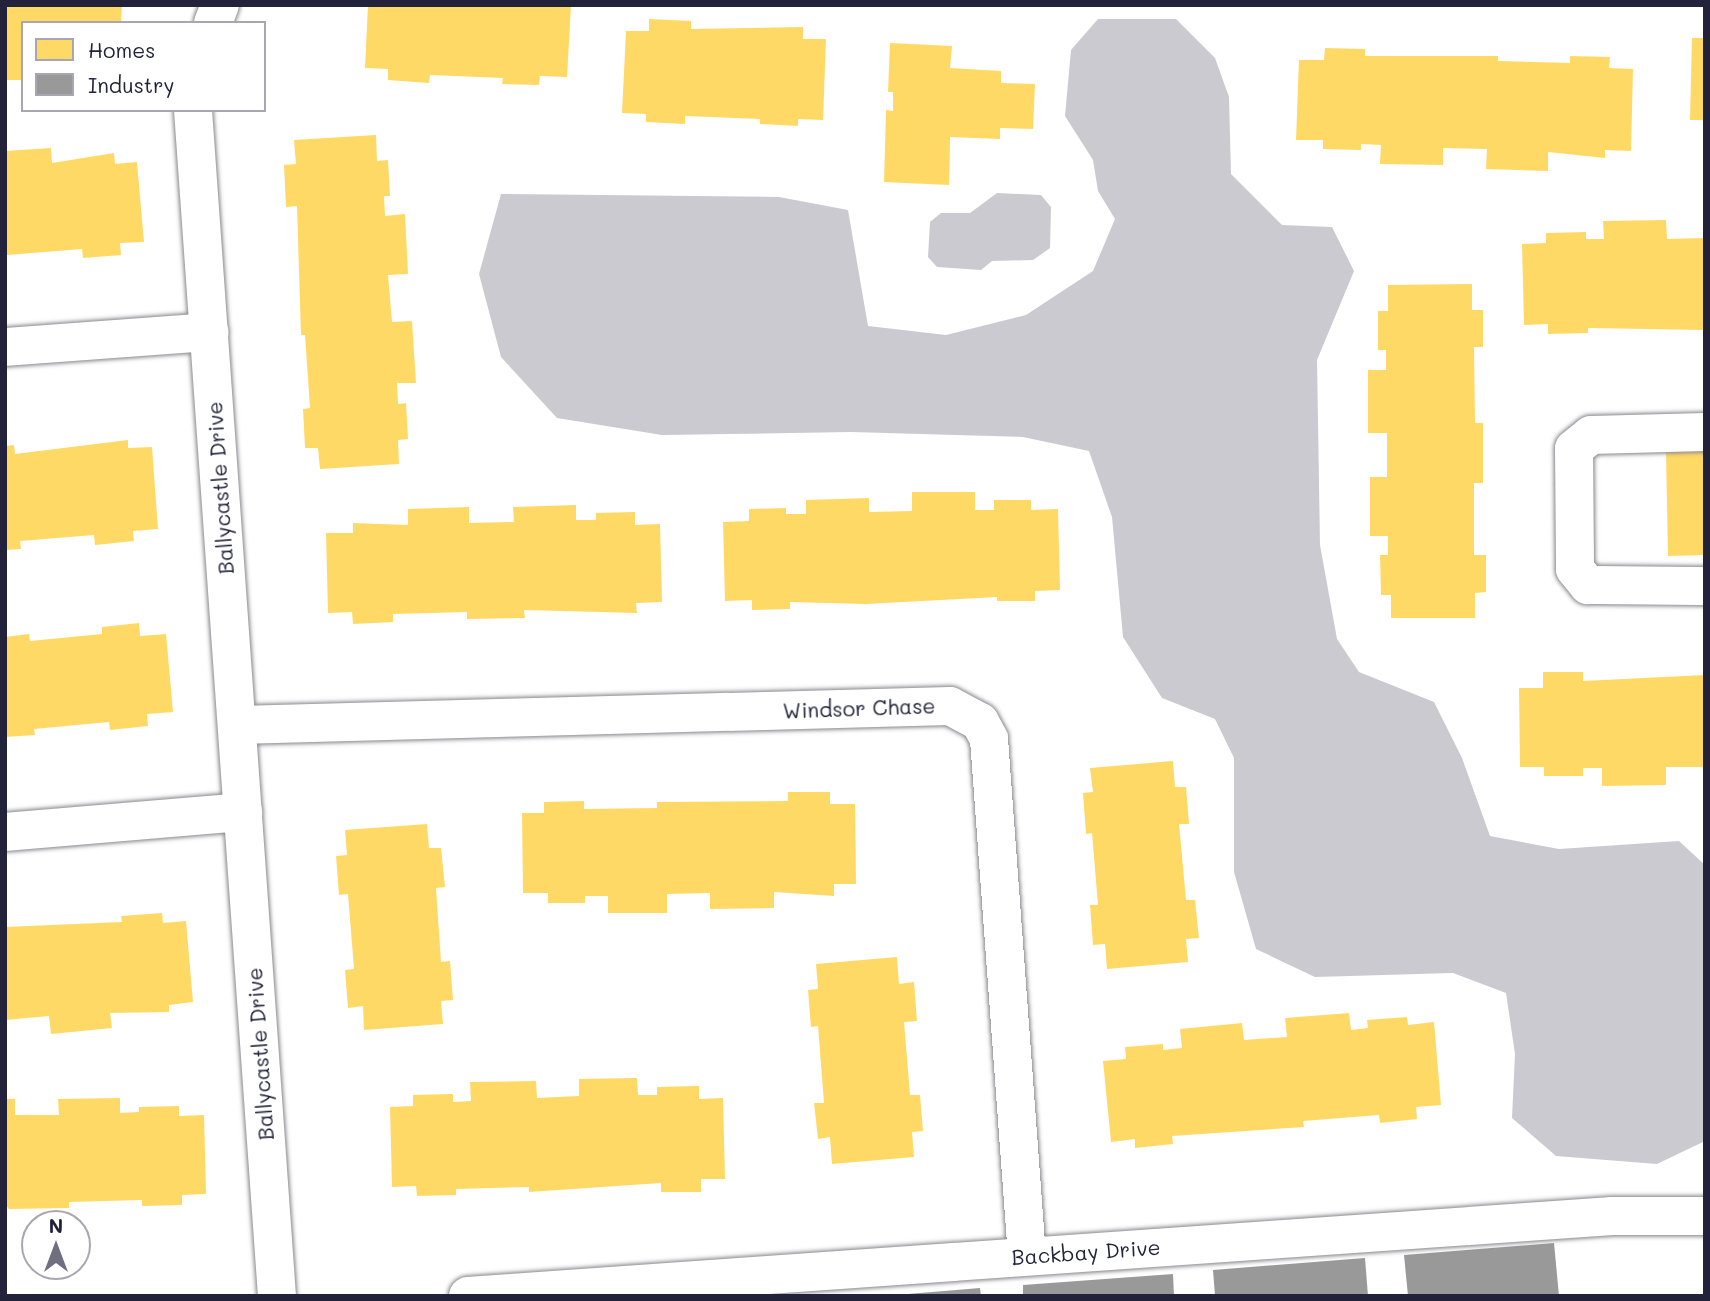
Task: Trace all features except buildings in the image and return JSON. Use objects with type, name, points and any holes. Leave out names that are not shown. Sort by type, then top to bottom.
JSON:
[{"type":"street","name":"Ballycastle Drive","points":[[193,112],[277,1296]]},
{"type":"street","points":[[5,347],[209,332]]},
{"type":"street","points":[[1705,432],[1591,435],[1574,449],[1575,569],[1588,585],[1705,586]]},
{"type":"street","name":"Windsor Chase","points":[[238,725],[950,706],[980,722],[989,739],[1027,1256]]},
{"type":"street","points":[[5,832],[243,811]]},
{"type":"street","name":"Backbay Drive","points":[[467,1296],[1612,1216],[1705,1216]]},
{"type":"shaded area","points":[[1098,19],[1176,19],[1215,58],[1229,97],[1231,174],[1282,225],[1332,227],[1354,271],[1317,360],[1320,545],[1337,639],[1359,672],[1434,702],[1462,758],[1490,836],[1559,849],[1679,841],[1705,865],[1705,1141],[1657,1164],[1556,1156],[1512,1118],[1515,1054],[1506,993],[1453,973],[1315,977],[1256,949],[1234,872],[1234,758],[1215,719],[1162,698],[1123,637],[1112,517],[1089,451],[1023,437],[851,432],[662,435],[557,418],[501,357],[479,274],[501,194],[779,197],[848,210],[868,326],[946,335],[1026,315],[1093,271],[1115,219],[1098,191],[1093,160],[1065,116],[1071,50]]},
{"type":"shaded area","points":[[997,193],[1041,195],[1051,207],[1050,248],[1033,260],[992,261],[981,270],[937,267],[928,257],[930,222],[941,213],[970,213]]}]
